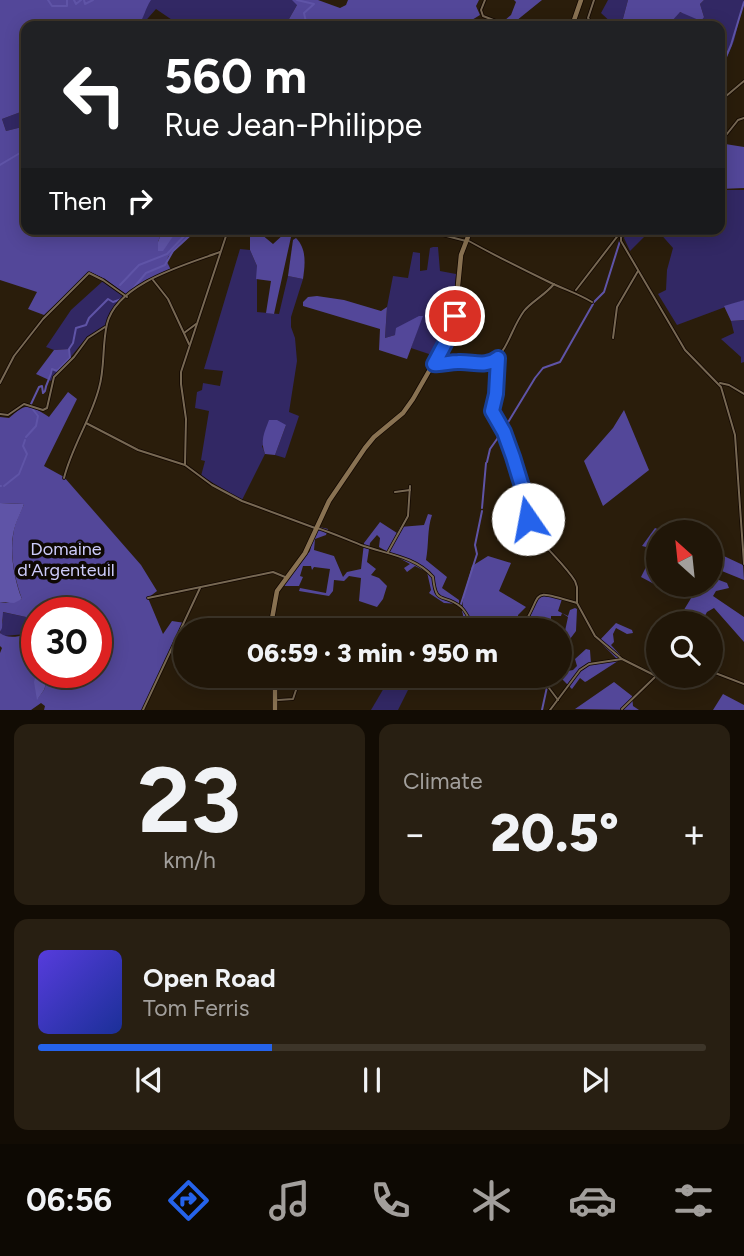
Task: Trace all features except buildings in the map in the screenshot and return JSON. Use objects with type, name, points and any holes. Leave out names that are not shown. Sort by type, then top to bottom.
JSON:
[{"type":"main road","points":[[574,21],[581,0]]},
{"type":"main road","points":[[269,618],[274,598],[305,553],[330,501],[374,437],[403,413],[434,364],[453,323],[459,261],[468,235]]},
{"type":"main road","points":[[275,710],[276,688]]},
{"type":"street","points":[[485,0],[481,10],[483,16],[496,21]]},
{"type":"street","points":[[591,21],[588,17],[594,0]]},
{"type":"street","points":[[725,97],[744,81]]},
{"type":"street","points":[[725,136],[738,120],[744,118]]},
{"type":"street","points":[[185,465],[186,419],[180,378],[226,235]]},
{"type":"street","points":[[445,235],[466,240],[554,284],[575,291],[592,302]]},
{"type":"street","points":[[575,291],[619,235]]},
{"type":"street","points":[[622,235],[621,241],[685,350],[719,383],[735,435],[744,564]]},
{"type":"street","points":[[64,478],[74,446],[99,389],[106,327],[114,309],[152,278],[220,252]]},
{"type":"street","points":[[613,338],[619,302],[638,271]]},
{"type":"street","points":[[0,383],[14,356],[35,329],[89,273],[127,297]]},
{"type":"street","points":[[152,278],[168,299],[190,345]]},
{"type":"street","points":[[554,284],[525,310],[498,358],[492,411],[504,432],[513,457],[524,493],[528,519],[548,551],[572,578],[577,587],[577,603],[596,636],[622,659],[646,671]]},
{"type":"street","points":[[183,334],[197,323]]},
{"type":"street","points":[[0,414],[8,415],[24,404],[43,410],[47,408],[54,377],[88,338],[106,327]]},
{"type":"street","points":[[434,364],[482,364],[498,358]]},
{"type":"street","points":[[719,383],[729,385],[744,394]]},
{"type":"street","points":[[86,423],[138,450],[185,465],[222,492],[363,546],[388,552],[429,572],[433,577],[436,594],[461,607],[469,618]]},
{"type":"street","points":[[738,472],[744,474]]},
{"type":"street","points":[[388,552],[408,516],[410,486]]},
{"type":"street","points":[[395,492],[410,490]]},
{"type":"street","points":[[148,598],[275,572],[286,577]]},
{"type":"street","points":[[143,710],[201,587]]},
{"type":"street","points":[[528,618],[534,601],[541,595],[550,594],[577,603]]},
{"type":"street","points":[[550,710],[585,665],[622,659]]},
{"type":"street","points":[[723,676],[744,684]]},
{"type":"street","points":[[622,709],[646,686]]},
{"type":"street","points":[[276,699],[293,699],[297,688]]},
{"type":"street","points":[[549,688],[559,701]]},
{"type":"shaded area","points":[[92,0],[297,0],[288,21],[174,21],[156,9],[145,21],[123,21]]},
{"type":"shaded area","points":[[608,0],[628,0],[622,21],[610,21],[601,13]]},
{"type":"shaded area","points":[[704,0],[744,0],[734,41],[725,62],[725,21],[672,21],[679,12],[704,17],[700,4]]},
{"type":"shaded area","points":[[21,112],[21,127],[6,131],[2,119]]},
{"type":"shaded area","points":[[725,190],[744,190],[744,300],[677,325],[658,294],[666,290],[667,270],[673,248],[662,235],[725,235]]},
{"type":"shaded area","points":[[161,235],[174,235],[163,251],[158,251]]},
{"type":"shaded area","points":[[625,235],[646,235],[630,251],[624,238]]},
{"type":"shaded area","points":[[438,247],[440,271],[456,274],[451,316],[435,356],[411,348],[422,316],[395,335],[385,338],[393,276],[408,278],[413,252],[420,253],[420,271],[427,270],[430,248]]},
{"type":"shaded area","points":[[240,249],[250,250],[257,266],[257,312],[279,314],[288,276],[303,279],[291,317],[297,361],[289,412],[299,416],[285,458],[275,455],[286,425],[262,446],[265,454],[242,500],[201,476],[205,461],[201,460],[209,411],[195,408],[197,392],[202,390],[203,383],[220,386],[223,371],[204,369]]},
{"type":"shaded area","points":[[103,281],[125,297],[111,313],[106,326],[87,337],[51,381],[49,380],[52,369],[62,366],[69,349],[54,350],[46,347],[71,310]]},
{"type":"shaded area","points":[[744,320],[744,362],[741,363],[741,357],[721,339],[734,333],[731,321]]},
{"type":"shaded area","points":[[0,503],[24,504],[15,527],[12,547],[21,600],[14,603],[0,602]]},
{"type":"shaded area","points":[[2,612],[21,616],[21,634],[4,636],[0,633]]},
{"type":"shaded area","points":[[35,688],[45,688],[44,690],[37,700]]},
{"type":"shaded area","points":[[384,688],[409,688],[398,710],[371,710]]},
{"type":"green space","points":[[0,0],[151,0],[141,21],[21,21],[21,112],[2,119],[6,131],[21,127],[21,235],[161,235],[158,242],[169,235],[191,235],[168,257],[171,270],[146,280],[127,295],[90,272],[44,315],[28,309],[37,292],[0,280]]},
{"type":"green space","points":[[292,0],[318,0],[340,8],[346,5],[348,0],[479,0],[476,6],[480,15],[470,21],[288,21],[297,5]]},
{"type":"green space","points":[[514,0],[542,0],[516,21],[504,21],[511,15],[516,2]]},
{"type":"green space","points":[[628,0],[704,0],[700,4],[704,17],[701,21],[680,12],[672,21],[622,21]]},
{"type":"green space","points":[[725,144],[744,147],[744,188],[725,189]]},
{"type":"green space","points":[[250,235],[262,235],[273,244],[283,235],[291,237],[274,314],[266,313],[271,281],[256,279],[257,266],[250,250]]},
{"type":"green space","points":[[296,238],[304,252],[303,279],[288,276],[293,240]]},
{"type":"green space","points":[[308,297],[344,300],[381,311],[387,307],[385,338],[395,335],[396,328],[423,316],[407,359],[379,350],[380,329],[303,306]]},
{"type":"green space","points":[[744,300],[744,320],[731,321],[724,306]]},
{"type":"green space","points":[[69,349],[70,358],[57,371],[52,369],[49,380],[36,374],[54,350]]},
{"type":"green space","name":"Domaine d'Argenteuil","points":[[68,392],[77,399],[44,466],[64,477],[141,565],[157,591],[148,598],[163,634],[173,621],[173,648],[143,710],[44,710],[45,706],[41,703],[31,710],[0,710],[0,633],[13,637],[21,636],[21,688],[37,688],[38,698],[45,688],[112,688],[112,597],[21,597],[17,584],[12,543],[24,504],[0,503],[0,417],[9,418],[20,409],[28,407],[49,417]]},
{"type":"green space","points":[[624,410],[649,470],[603,506],[584,461],[613,428]]},
{"type":"green space","points":[[269,420],[277,420],[286,425],[275,455],[265,454],[263,445]]},
{"type":"green space","points":[[428,514],[432,515],[426,560],[447,577],[442,588],[459,600],[459,604],[444,603],[429,593],[431,590],[427,572],[415,566],[407,572],[404,568],[410,564],[379,547],[380,538],[377,535],[370,543],[367,562],[376,569],[371,575],[387,586],[377,607],[359,601],[361,578],[349,576],[344,581],[334,580],[333,591],[329,596],[299,591],[300,588],[326,593],[330,569],[314,567],[312,570],[311,566],[303,566],[300,576],[303,577],[299,586],[282,586],[310,551],[315,526],[328,529],[326,535],[315,539],[314,550],[334,556],[343,577],[347,572],[361,569],[364,543],[380,522],[397,533],[400,527],[424,525]]},
{"type":"green space","points":[[488,556],[511,563],[499,591],[526,607],[518,618],[464,618],[465,590],[472,566]]},
{"type":"green space","points":[[723,556],[743,565],[744,580],[723,571]]},
{"type":"green space","points":[[646,567],[646,580],[641,577]]},
{"type":"green space","points":[[723,582],[727,583],[729,588],[723,589]]},
{"type":"green space","points":[[542,595],[562,599],[558,611],[562,613],[561,616],[530,617],[535,601]]},
{"type":"green space","points":[[692,597],[714,597],[744,617],[744,642],[723,618],[723,611],[714,608],[709,611],[683,611]]},
{"type":"green space","name":"Domaine d'Argenteuil","points":[[21,599],[21,616],[3,612],[0,632],[0,602]]},
{"type":"green space","points":[[577,609],[576,631],[572,636],[572,618],[568,617],[562,613],[568,616],[570,610]]},
{"type":"green space","points":[[616,623],[633,633],[627,634],[616,628],[611,645],[620,655],[618,661],[585,682],[580,678],[572,689],[572,670],[577,666],[575,659],[586,649],[590,650],[591,664],[615,660],[599,641]]},
{"type":"green space","points":[[614,682],[632,696],[633,706],[639,710],[575,709]]},
{"type":"green space","points":[[723,694],[744,705],[744,710],[713,710]]},
{"type":"waterway","points":[[48,0],[52,6],[67,6],[67,0]]},
{"type":"waterway","points":[[74,0],[76,4],[81,0]]},
{"type":"waterway","points":[[84,0],[85,4],[93,0]]},
{"type":"waterway","points":[[297,0],[314,4],[304,13],[306,21]]},
{"type":"waterway","points":[[725,59],[744,2]]},
{"type":"waterway","points":[[0,165],[20,153]]},
{"type":"waterway","points":[[120,285],[139,265],[167,254],[185,235]]},
{"type":"waterway","points":[[130,292],[146,273],[165,265],[173,251],[190,235]]},
{"type":"waterway","points":[[594,302],[604,292],[620,241]]},
{"type":"waterway","points":[[31,404],[39,387],[42,386],[43,393],[45,391],[52,369],[57,371],[70,358],[69,349],[76,328],[86,325],[89,318],[108,299],[113,302],[122,299]]},
{"type":"waterway","points":[[504,429],[543,368],[560,362],[593,304]]},
{"type":"waterway","points":[[26,437],[36,426],[38,416],[31,407]]},
{"type":"waterway","points":[[487,462],[490,449],[502,432]]},
{"type":"waterway","points":[[4,486],[19,474],[27,454],[23,446],[25,440]]},
{"type":"waterway","points":[[482,508],[486,463]]},
{"type":"waterway","points":[[461,604],[477,554],[475,545],[482,511]]},
{"type":"waterway","points":[[463,611],[466,618]]},
{"type":"waterway","points":[[542,710],[547,688]]},
{"type":"route","points":[[455,316],[448,338],[434,364],[482,364],[498,358],[492,411],[504,432],[513,457],[524,493],[528,519]]}]
